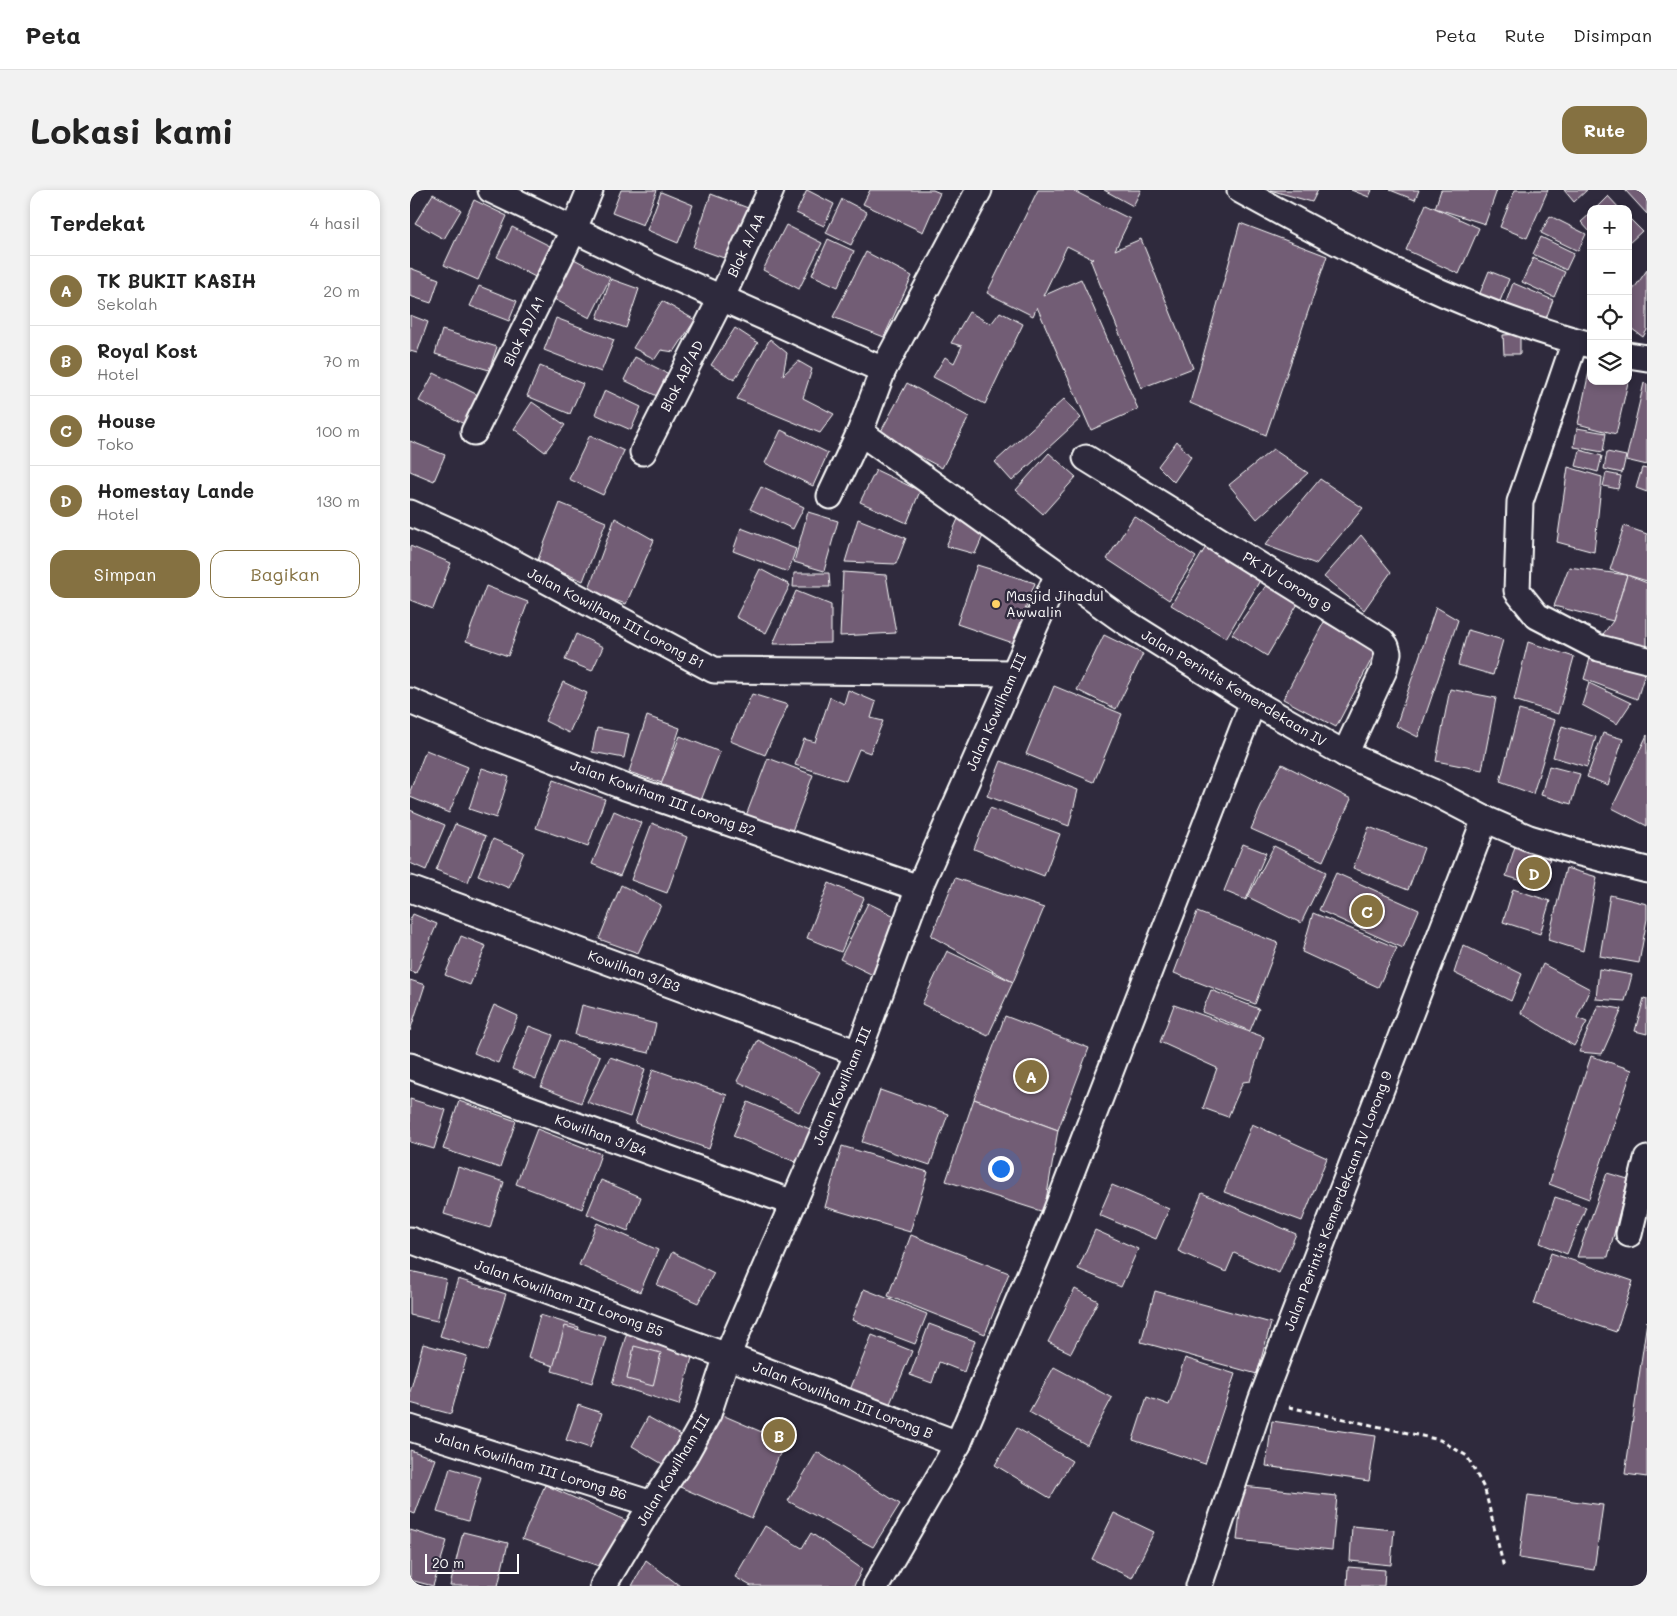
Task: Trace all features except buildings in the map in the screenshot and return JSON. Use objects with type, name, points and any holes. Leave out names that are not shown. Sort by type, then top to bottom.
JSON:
[{"type":"street","points":[[491,190],[721,299],[883,370]]},
{"type":"street","name":"Blok AD/A1","points":[[474,432],[574,229],[590,190]]},
{"type":"street","name":"Blok A/AA","points":[[721,299],[771,190]]},
{"type":"street","points":[[830,496],[860,432],[883,370],[979,190]]},
{"type":"street","points":[[1240,190],[1323,236],[1414,280],[1516,323],[1583,343],[1520,502],[1517,591],[1537,616],[1599,648],[1647,660]]},
{"type":"street","name":"Blok AB/AD","points":[[643,452],[721,299]]},
{"type":"street","points":[[1632,356],[1647,358]]},
{"type":"street","name":"Jalan Perintis Kemerdekaan IV","points":[[860,432],[1124,621],[1253,702],[1345,754],[1433,792],[1485,819],[1529,838],[1647,870]]},
{"type":"street","name":"PK IV Lorong 9","points":[[1086,458],[1382,641],[1388,653],[1384,670],[1345,754]]},
{"type":"street","name":"Jalan Kowilham III Lorong B1","points":[[410,513],[473,541],[714,670],[1013,673]]},
{"type":"street","name":"Jalan Kowilham III","points":[[603,1586],[652,1504],[685,1455],[708,1414],[727,1356],[858,1053],[919,888],[1058,574]]},
{"type":"street","name":"Jalan Kowiham III Lorong B2","points":[[410,701],[625,787],[919,888]]},
{"type":"street","points":[[876,1586],[958,1444],[1054,1217],[1253,702]]},
{"type":"street","name":"Jalan Perintis Kemerdekaan IV Lorong 9","points":[[1199,1586],[1261,1401],[1485,819]]},
{"type":"street","name":"Kowilhan 3/B3","points":[[410,889],[858,1053]]},
{"type":"street","name":"Kowilhan 3/B4","points":[[410,1066],[792,1204]]},
{"type":"street","points":[[1629,1234],[1647,1159]]},
{"type":"street","name":"Jalan Kowilham III Lorong B5","points":[[410,1240],[727,1356]]},
{"type":"street","name":"Jalan Kowilham III Lorong B","points":[[727,1356],[958,1444]]},
{"type":"street","name":"Jalan Kowilham III Lorong B6","points":[[410,1428],[652,1504]]},
{"type":"path","points":[[1261,1401],[1440,1440],[1467,1456],[1485,1490],[1504,1568]]},
{"type":"place","name":"Masjid Jihadul Awwalin","points":[[996,604]]},
{"type":"place","name":"Homestay Lande","points":[[1534,873]]},
{"type":"place","name":"House","points":[[1367,911]]},
{"type":"place","name":"TK BUKIT KASIH","points":[[1031,1076]]},
{"type":"place","name":"Royal Kost","points":[[779,1435]]}]
